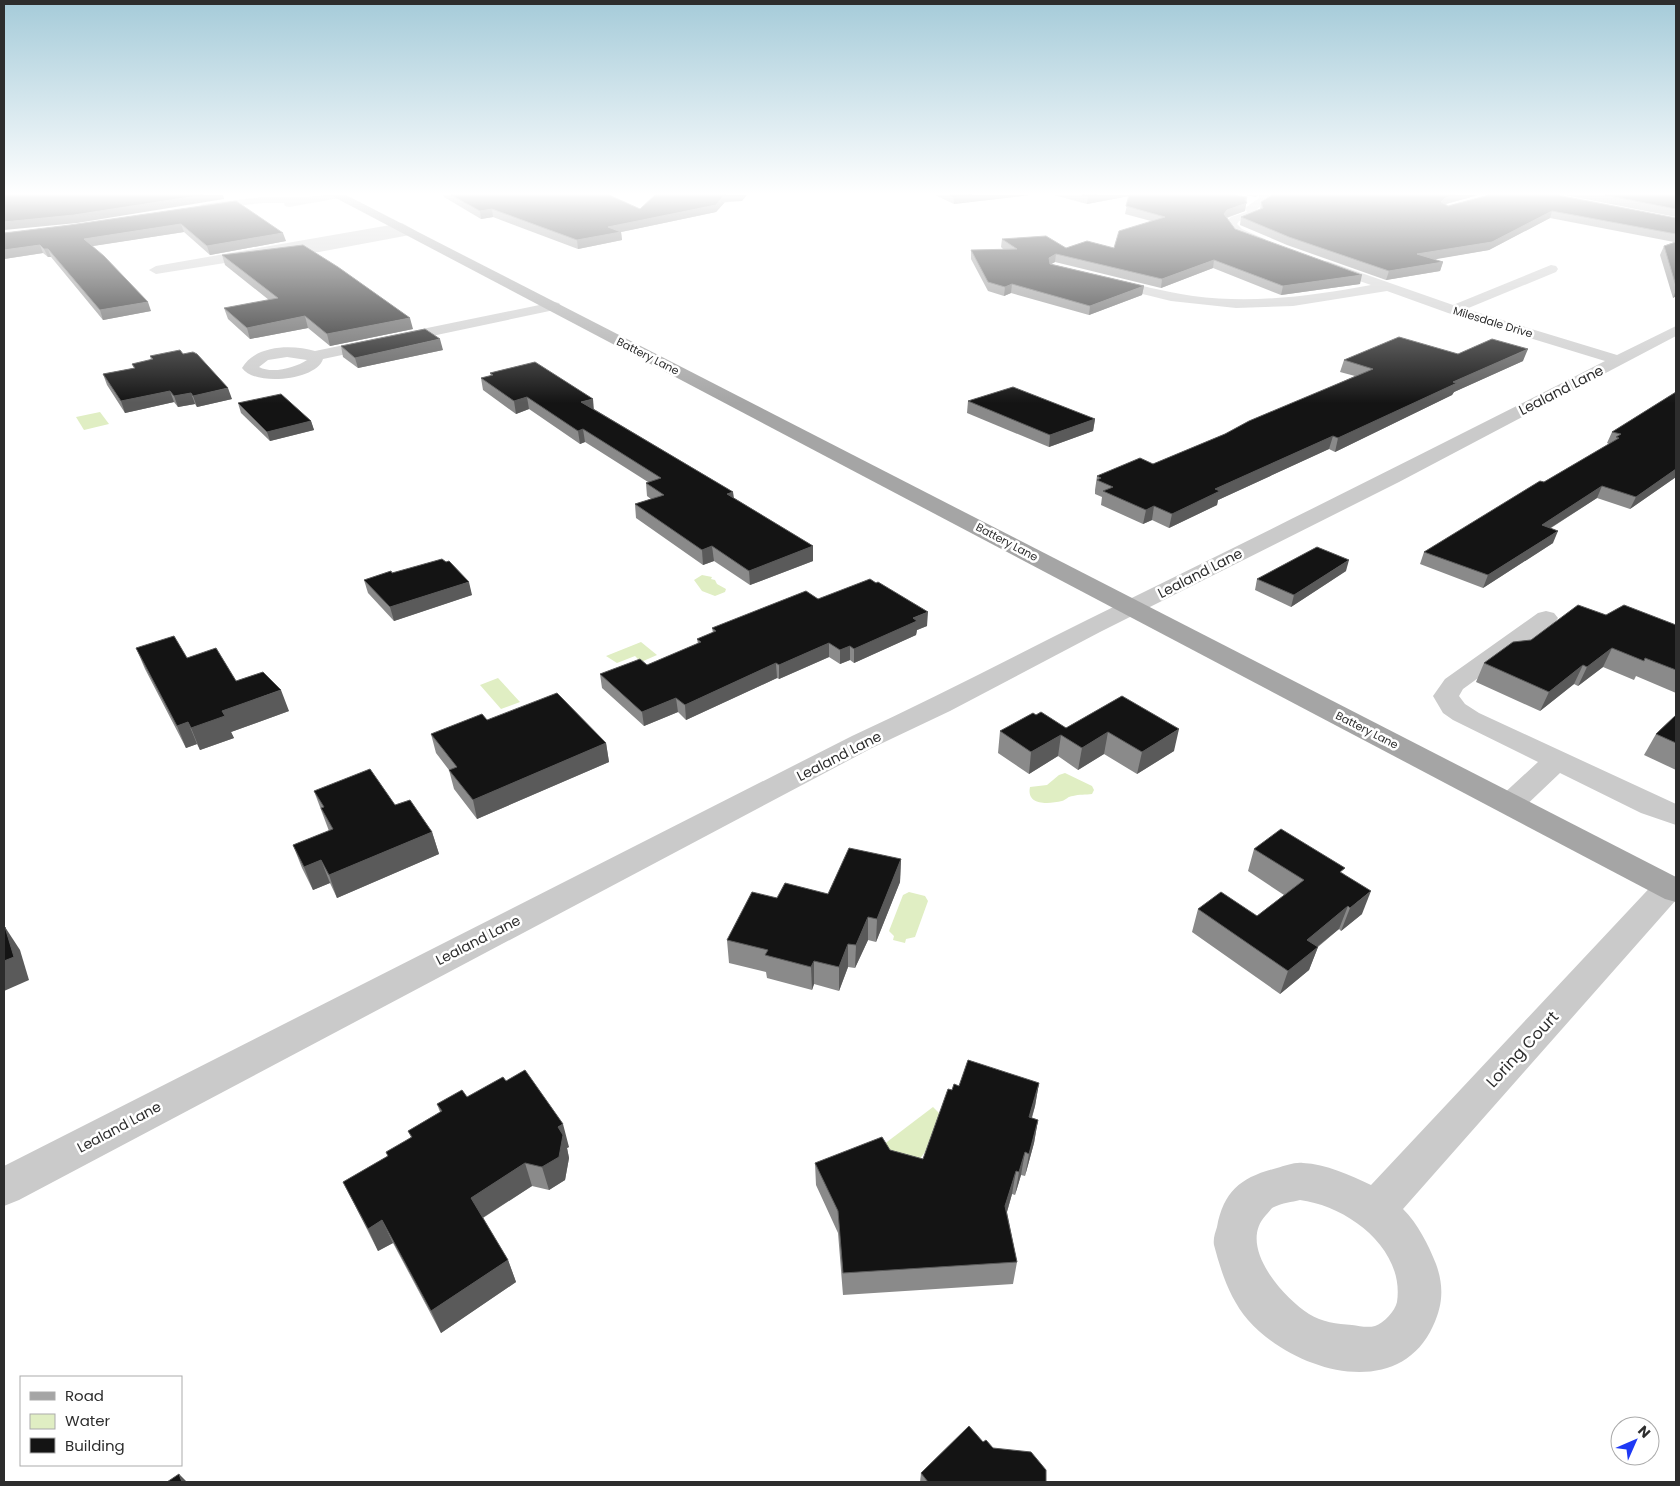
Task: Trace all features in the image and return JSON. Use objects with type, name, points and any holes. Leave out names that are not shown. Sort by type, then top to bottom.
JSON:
[{"type":"main road","name":"Battery Lane","points":[[474,264],[1673,889]]},
{"type":"street","points":[[156,270],[191,264]]},
{"type":"street","name":"Milesdale Drive","points":[[1324,264],[1453,310],[1618,360]]},
{"type":"street","points":[[1453,310],[1551,269]]},
{"type":"street","points":[[1091,276],[1151,292],[1219,303],[1280,303],[1387,287]]},
{"type":"street","points":[[314,356],[554,306]]},
{"type":"street","name":"Lealand Lane","points":[[4,1187],[862,742],[941,705],[1400,474],[1676,330]]},
{"type":"street","points":[[1546,618],[1454,684],[1446,696],[1451,706],[1462,714],[1652,806],[1676,815]]},
{"type":"street","points":[[1510,804],[1557,760]]},
{"type":"street","name":"Loring Court","points":[[1374,1211],[1673,889]]},
{"type":"street","points":[[1300,1181],[1314,1182],[1341,1191],[1374,1211],[1388,1224],[1404,1244],[1412,1259],[1420,1288],[1418,1306],[1412,1323],[1405,1333],[1394,1342],[1374,1349],[1356,1351],[1323,1346],[1300,1335],[1265,1308],[1253,1292],[1241,1270],[1237,1256],[1236,1231],[1242,1210],[1256,1194],[1276,1184],[1300,1181]]},
{"type":"water","points":[[100,412],[109,424],[84,430],[76,417]]},
{"type":"water","points":[[702,575],[712,577],[711,579],[726,589],[725,592],[715,596],[702,591],[694,580]]},
{"type":"water","points":[[641,642],[657,655],[641,662],[635,656],[617,663],[606,656]]},
{"type":"water","points":[[498,678],[520,702],[501,709],[480,685]]},
{"type":"water","points":[[1065,773],[1092,786],[1094,790],[1092,794],[1071,796],[1062,801],[1051,803],[1035,801],[1031,798],[1030,787],[1047,785],[1059,775]]},
{"type":"water","points":[[909,892],[925,896],[928,901],[915,937],[906,939],[905,943],[893,940],[894,936],[889,931],[903,895]]},
{"type":"water","points":[[933,1107],[940,1114],[925,1152],[919,1160],[904,1162],[883,1145]]},
{"type":"building","points":[[61,264],[112,264],[148,302],[100,310]]},
{"type":"building","points":[[234,264],[334,264],[410,318],[327,334],[305,316],[247,328],[224,308],[278,298]]},
{"type":"building","points":[[979,264],[1051,264],[1144,286],[1090,306],[1012,284],[1005,287],[988,282]]},
{"type":"building","points":[[1100,264],[1202,264],[1162,279]]},
{"type":"building","points":[[1226,264],[1333,264],[1362,275],[1283,286]]},
{"type":"building","points":[[1369,264],[1429,264],[1389,271]]},
{"type":"building","points":[[1670,264],[1676,264],[1676,286]]},
{"type":"building","points":[[425,329],[440,339],[355,358],[341,346]]},
{"type":"building","points":[[1399,337],[1458,354],[1492,339],[1528,349],[1453,382],[1457,383],[1338,438],[1333,436],[1215,489],[1220,491],[1172,514],[1154,506],[1146,510],[1103,491],[1113,487],[1097,480],[1101,478],[1097,476],[1140,458],[1153,464],[1373,369],[1344,360]]},
{"type":"building","points":[[180,350],[183,354],[193,352],[197,354],[228,388],[193,396],[191,393],[174,396],[170,391],[121,401],[103,374],[135,368],[132,364],[153,359],[150,356]]},
{"type":"building","points":[[535,362],[593,399],[581,402],[733,492],[727,494],[813,546],[749,571],[712,546],[702,550],[635,504],[664,495],[646,483],[661,478],[583,429],[578,431],[527,397],[514,401],[481,378],[493,375],[490,373]]},
{"type":"building","points":[[1013,387],[1095,419],[1050,435],[968,401]]},
{"type":"building","points":[[1676,392],[1676,469],[1636,497],[1602,486],[1542,525],[1558,531],[1488,575],[1424,552],[1540,481],[1544,482],[1619,438],[1616,437],[1621,434],[1612,432]]},
{"type":"building","points":[[281,394],[311,421],[267,432],[238,403]]},
{"type":"building","points":[[1317,547],[1349,560],[1294,595],[1257,579]]},
{"type":"building","points":[[442,559],[446,562],[449,561],[469,582],[390,607],[364,580],[391,571],[392,573]]},
{"type":"building","points":[[870,579],[928,612],[913,618],[917,621],[854,649],[850,646],[840,650],[829,643],[779,665],[776,663],[685,705],[676,698],[642,712],[600,674],[640,659],[647,665],[701,642],[697,639],[716,631],[712,628],[806,591],[818,599]]},
{"type":"building","points":[[1578,605],[1606,615],[1624,605],[1676,625],[1676,670],[1645,658],[1644,661],[1612,648],[1587,667],[1583,665],[1549,692],[1484,663],[1513,642],[1531,640]]},
{"type":"building","points":[[174,636],[187,658],[216,648],[236,681],[263,672],[281,690],[222,711],[225,716],[191,728],[188,722],[177,726],[136,648]]},
{"type":"building","points":[[557,693],[606,743],[473,800],[449,770],[457,767],[431,734],[482,714],[487,720]]},
{"type":"building","points":[[1122,696],[1179,729],[1142,752],[1108,732],[1082,748],[1061,735],[1031,752],[1000,731],[1033,713],[1036,715],[1041,712],[1066,728]]},
{"type":"building","points":[[1676,715],[1676,743],[1656,734]]},
{"type":"building","points":[[370,769],[395,805],[410,800],[432,832],[329,875],[321,860],[304,867],[293,845],[333,829],[321,808],[324,807],[314,791]]},
{"type":"building","points":[[1281,829],[1345,868],[1340,872],[1371,891],[1350,908],[1348,906],[1307,940],[1318,947],[1288,971],[1198,909],[1221,892],[1257,916],[1304,880],[1254,849]]},
{"type":"building","points":[[849,848],[901,859],[877,919],[868,917],[856,945],[848,944],[839,967],[814,961],[811,967],[765,955],[768,950],[727,940],[752,892],[777,898],[785,883],[828,894]]},
{"type":"building","points":[[4,927],[14,957],[4,961]]},
{"type":"building","points":[[968,1060],[1039,1083],[1029,1117],[1038,1120],[1029,1154],[1025,1152],[1019,1172],[1016,1171],[1005,1206],[1017,1262],[843,1273],[838,1211],[815,1163],[882,1137],[890,1150],[923,1159],[948,1089],[952,1090],[954,1084],[959,1086]]},
{"type":"building","points":[[525,1070],[563,1124],[558,1127],[563,1135],[559,1157],[542,1167],[525,1163],[471,1198],[508,1260],[431,1311],[382,1220],[368,1229],[343,1182],[388,1156],[386,1152],[412,1137],[408,1131],[442,1111],[437,1104],[462,1090],[467,1097],[503,1077],[506,1081]]},
{"type":"building","points":[[969,1426],[983,1442],[986,1440],[993,1448],[1031,1452],[1046,1470],[1046,1482],[928,1482],[921,1473]]},
{"type":"building","points":[[179,1474],[182,1482],[167,1482]]}]
